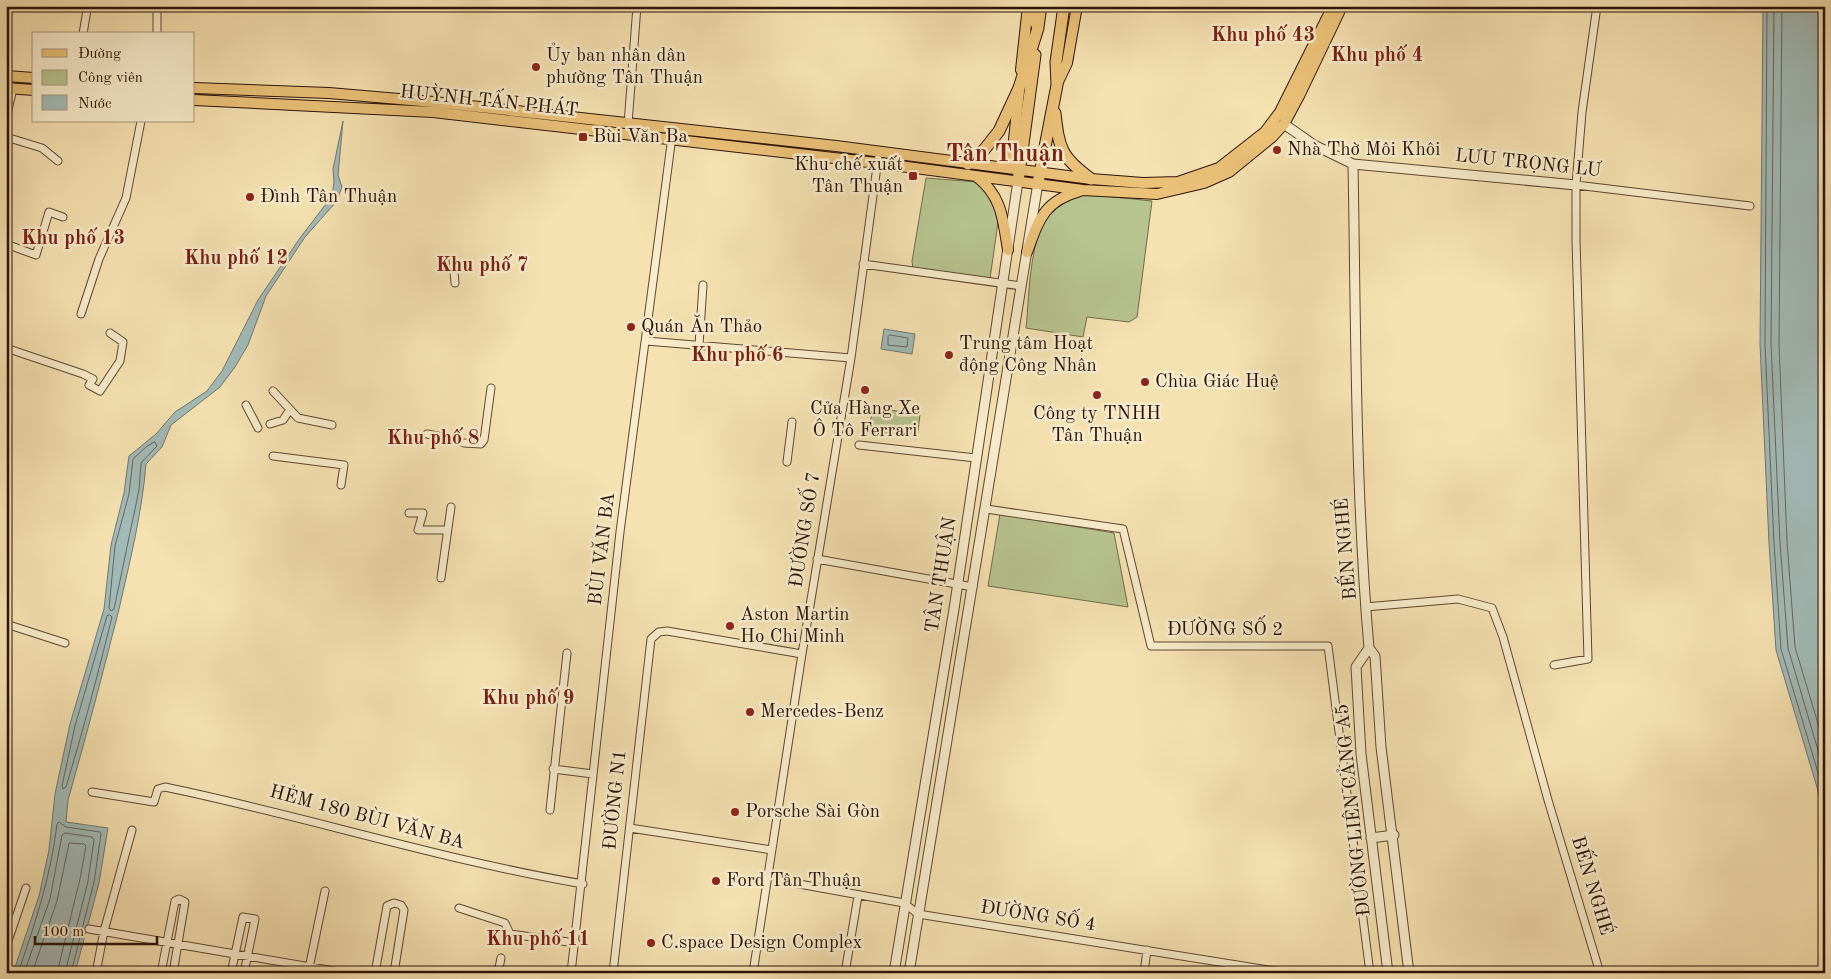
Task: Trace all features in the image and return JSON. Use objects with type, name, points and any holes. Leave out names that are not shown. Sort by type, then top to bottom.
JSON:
[{"type":"highway","points":[[968,164],[984,150],[999,131],[1019,88],[1038,28],[1029,6]]},
{"type":"highway","points":[[1018,181],[1016,169],[1042,6]]},
{"type":"highway","points":[[1039,177],[1057,85],[1056,62],[1064,6]]},
{"type":"highway","points":[[1054,100],[1058,143],[1071,164],[1091,179]]},
{"type":"main road","points":[[1016,169],[1019,88],[1029,6]]},
{"type":"main road","points":[[1057,85],[1067,63],[1077,6]]},
{"type":"main road","name":"HUỲNH TẤN PHÁT","points":[[1295,94],[1333,6]]},
{"type":"main road","name":"HUỲNH TẤN PHÁT","points":[[195,88],[246,90],[628,124],[672,134],[879,151],[1016,169],[1083,190],[1157,194],[1204,183],[1229,172],[1272,137],[1342,6]]},
{"type":"main road","points":[[32,78],[10,76],[10,88],[32,90]]},
{"type":"main road","points":[[245,102],[246,90]]},
{"type":"main road","name":"HUỲNH TẤN PHÁT","points":[[195,100],[433,107],[672,134],[1018,181],[1039,177],[1143,183],[1178,182],[1201,176],[1219,168],[1237,156],[1280,120]]},
{"type":"main road","points":[[975,176],[989,186],[997,200],[1008,250]]},
{"type":"main road","points":[[1027,252],[1038,223],[1050,206],[1062,196],[1083,190]]},
{"type":"street","points":[[157,6],[157,32]]},
{"type":"street","points":[[628,124],[637,6]]},
{"type":"street","points":[[1554,665],[1588,659],[1576,185],[1582,112],[1597,6]]},
{"type":"street","points":[[83,32],[87,10]]},
{"type":"street","points":[[6,118],[10,88]]},
{"type":"street","name":"LƯU TRỌNG LƯ","points":[[1280,120],[1314,146],[1353,164],[1576,185],[1750,206]]},
{"type":"street","points":[[81,314],[99,259],[126,198],[141,122]]},
{"type":"street","name":"BÙI VĂN BA","points":[[571,973],[583,884],[593,774],[620,532],[672,134]]},
{"type":"street","points":[[6,137],[42,148],[58,161]]},
{"type":"street","name":"ĐƯỜNG SỐ 7","points":[[753,973],[817,559],[851,358],[879,151]]},
{"type":"street","name":"BẾN NGHÉ","points":[[1353,164],[1355,400],[1365,607],[1458,599],[1492,608],[1503,637],[1548,800],[1600,973]]},
{"type":"street","name":"TÂN THUẬN","points":[[909,973],[1039,177]]},
{"type":"street","name":"TÂN THUẬN","points":[[894,973],[904,902],[957,585],[1018,181]]},
{"type":"street","points":[[6,244],[36,255],[49,212],[63,217]]},
{"type":"street","points":[[453,259],[455,283]]},
{"type":"street","points":[[863,264],[1021,286]]},
{"type":"street","points":[[699,345],[703,285]]},
{"type":"street","points":[[6,348],[83,374],[93,379],[90,385],[100,391],[120,361],[123,342],[110,333]]},
{"type":"street","points":[[646,341],[851,358]]},
{"type":"street","points":[[464,443],[481,444],[484,440],[491,388]]},
{"type":"street","points":[[273,391],[289,411],[298,418],[332,425]]},
{"type":"street","points":[[246,405],[258,428]]},
{"type":"street","points":[[270,424],[283,420],[289,411]]},
{"type":"street","points":[[787,462],[792,422]]},
{"type":"street","points":[[427,434],[454,439]]},
{"type":"street","points":[[859,444],[976,458]]},
{"type":"street","points":[[273,456],[344,465],[342,485]]},
{"type":"street","points":[[441,578],[446,530],[451,507]]},
{"type":"street","name":"ĐƯỜNG SỐ 2","points":[[986,509],[1123,529],[1151,646],[1328,646],[1370,973]]},
{"type":"street","points":[[409,513],[423,513],[418,530],[446,530]]},
{"type":"street","points":[[967,521],[983,523]]},
{"type":"street","points":[[817,559],[973,587]]},
{"type":"street","name":"ĐƯỜNG LIÊN CẢNG A5","points":[[1365,607],[1369,648],[1375,656],[1382,747],[1409,973]]},
{"type":"street","points":[[6,624],[65,643]]},
{"type":"street","name":"ĐƯỜNG N1","points":[[613,973],[650,642],[657,633],[666,632],[802,654]]},
{"type":"street","name":"ĐƯỜNG LIÊN CẢNG A5","points":[[1369,648],[1356,667],[1361,754],[1388,973]]},
{"type":"street","points":[[550,810],[567,653]]},
{"type":"street","points":[[554,769],[593,774]]},
{"type":"street","name":"HẺM 180 BÙI VĂN BA","points":[[92,792],[155,802],[158,789],[165,787],[250,804],[509,872],[583,884]]},
{"type":"street","points":[[630,828],[772,850]]},
{"type":"street","points":[[96,973],[104,931],[132,830]]},
{"type":"street","points":[[1371,838],[1394,835]]},
{"type":"street","points":[[788,882],[858,896],[904,902],[918,914]]},
{"type":"street","points":[[6,947],[26,888]]},
{"type":"street","points":[[308,970],[325,890]]},
{"type":"street","points":[[846,973],[858,896]]},
{"type":"street","points":[[161,973],[175,901],[179,899],[185,902],[173,973]]},
{"type":"street","points":[[375,973],[387,906],[394,904],[400,905],[404,910],[394,973]]},
{"type":"street","points":[[459,908],[505,923],[510,934],[576,943]]},
{"type":"street","name":"ĐƯỜNG SỐ 4","points":[[918,914],[1288,973]]},
{"type":"street","points":[[231,973],[243,917],[248,916],[255,919],[244,973]]},
{"type":"street","points":[[6,917],[15,920]]},
{"type":"street","points":[[89,929],[234,953],[308,970],[346,973]]},
{"type":"street","points":[[1144,973],[1147,950]]},
{"type":"street","points":[[498,973],[501,958]]},
{"type":"green space","points":[[926,178],[978,182],[995,200],[998,222],[990,279],[913,269],[912,261]]},
{"type":"green space","points":[[1085,194],[1152,201],[1137,317],[1129,322],[1087,317],[1083,337],[1026,328],[1032,261],[1041,227],[1049,213],[1059,202],[1068,197]]},
{"type":"green space","points":[[873,407],[920,415],[917,438],[869,430]]},
{"type":"green space","points":[[1000,514],[1114,533],[1128,607],[988,586]]},
{"type":"water","points":[[1724,6],[1825,6],[1825,814],[1776,650],[1760,344],[1763,9]]},
{"type":"water","points":[[343,121],[338,175],[342,187],[336,202],[305,237],[266,296],[248,345],[235,367],[220,387],[171,425],[162,447],[146,464],[139,519],[119,609],[68,800],[66,822],[108,828],[99,883],[75,973],[13,973],[39,896],[49,850],[55,794],[70,724],[104,609],[111,545],[124,493],[129,456],[156,434],[175,412],[207,391],[222,371],[258,300],[300,238],[332,196],[333,169]]},
{"type":"water","points":[[884,329],[915,334],[912,354],[881,349]]},
{"type":"place","name":"Ủy ban nhân dân phường Tân Thuận","points":[[536,67]]},
{"type":"place","name":"Bùi Văn Ba","points":[[583,137]]},
{"type":"place","name":"Nhà Thờ Môi Khôi","points":[[1277,150]]},
{"type":"place","name":"Khu chế xuất Tân Thuận","points":[[913,176]]},
{"type":"place","name":"Đình Tân Thuận","points":[[250,197]]},
{"type":"place","name":"Quán Ăn Thảo","points":[[631,327]]},
{"type":"place","name":"Trung tâm Hoạt động Công Nhân","points":[[949,355]]},
{"type":"place","name":"Chùa Giác Huệ","points":[[1145,382]]},
{"type":"place","name":"Cửa Hàng Xe Ô Tô Ferrari","points":[[865,390]]},
{"type":"place","name":"Công ty TNHH Tân Thuận","points":[[1097,395]]},
{"type":"place","name":"Aston Martin Ho Chi Minh","points":[[730,626]]},
{"type":"place","name":"Mercedes-Benz","points":[[750,712]]},
{"type":"place","name":"Porsche Sài Gòn","points":[[735,812]]},
{"type":"place","name":"Ford Tân Thuận","points":[[716,881]]},
{"type":"place","name":"C.space Design Complex","points":[[651,943]]},
{"type":"district","name":"Khu phố 43","points":[[1263,36]]},
{"type":"district","name":"Khu phố 4","points":[[1377,56]]},
{"type":"district","name":"Tân Thuận","points":[[1005,155]]},
{"type":"district","name":"Khu phố 13","points":[[73,239]]},
{"type":"district","name":"Khu phố 12","points":[[236,259]]},
{"type":"district","name":"Khu phố 7","points":[[482,266]]},
{"type":"district","name":"Khu phố 6","points":[[737,356]]},
{"type":"district","name":"Khu phố 8","points":[[433,439]]},
{"type":"district","name":"Khu phố 9","points":[[528,699]]},
{"type":"district","name":"Khu phố 11","points":[[538,940]]}]
